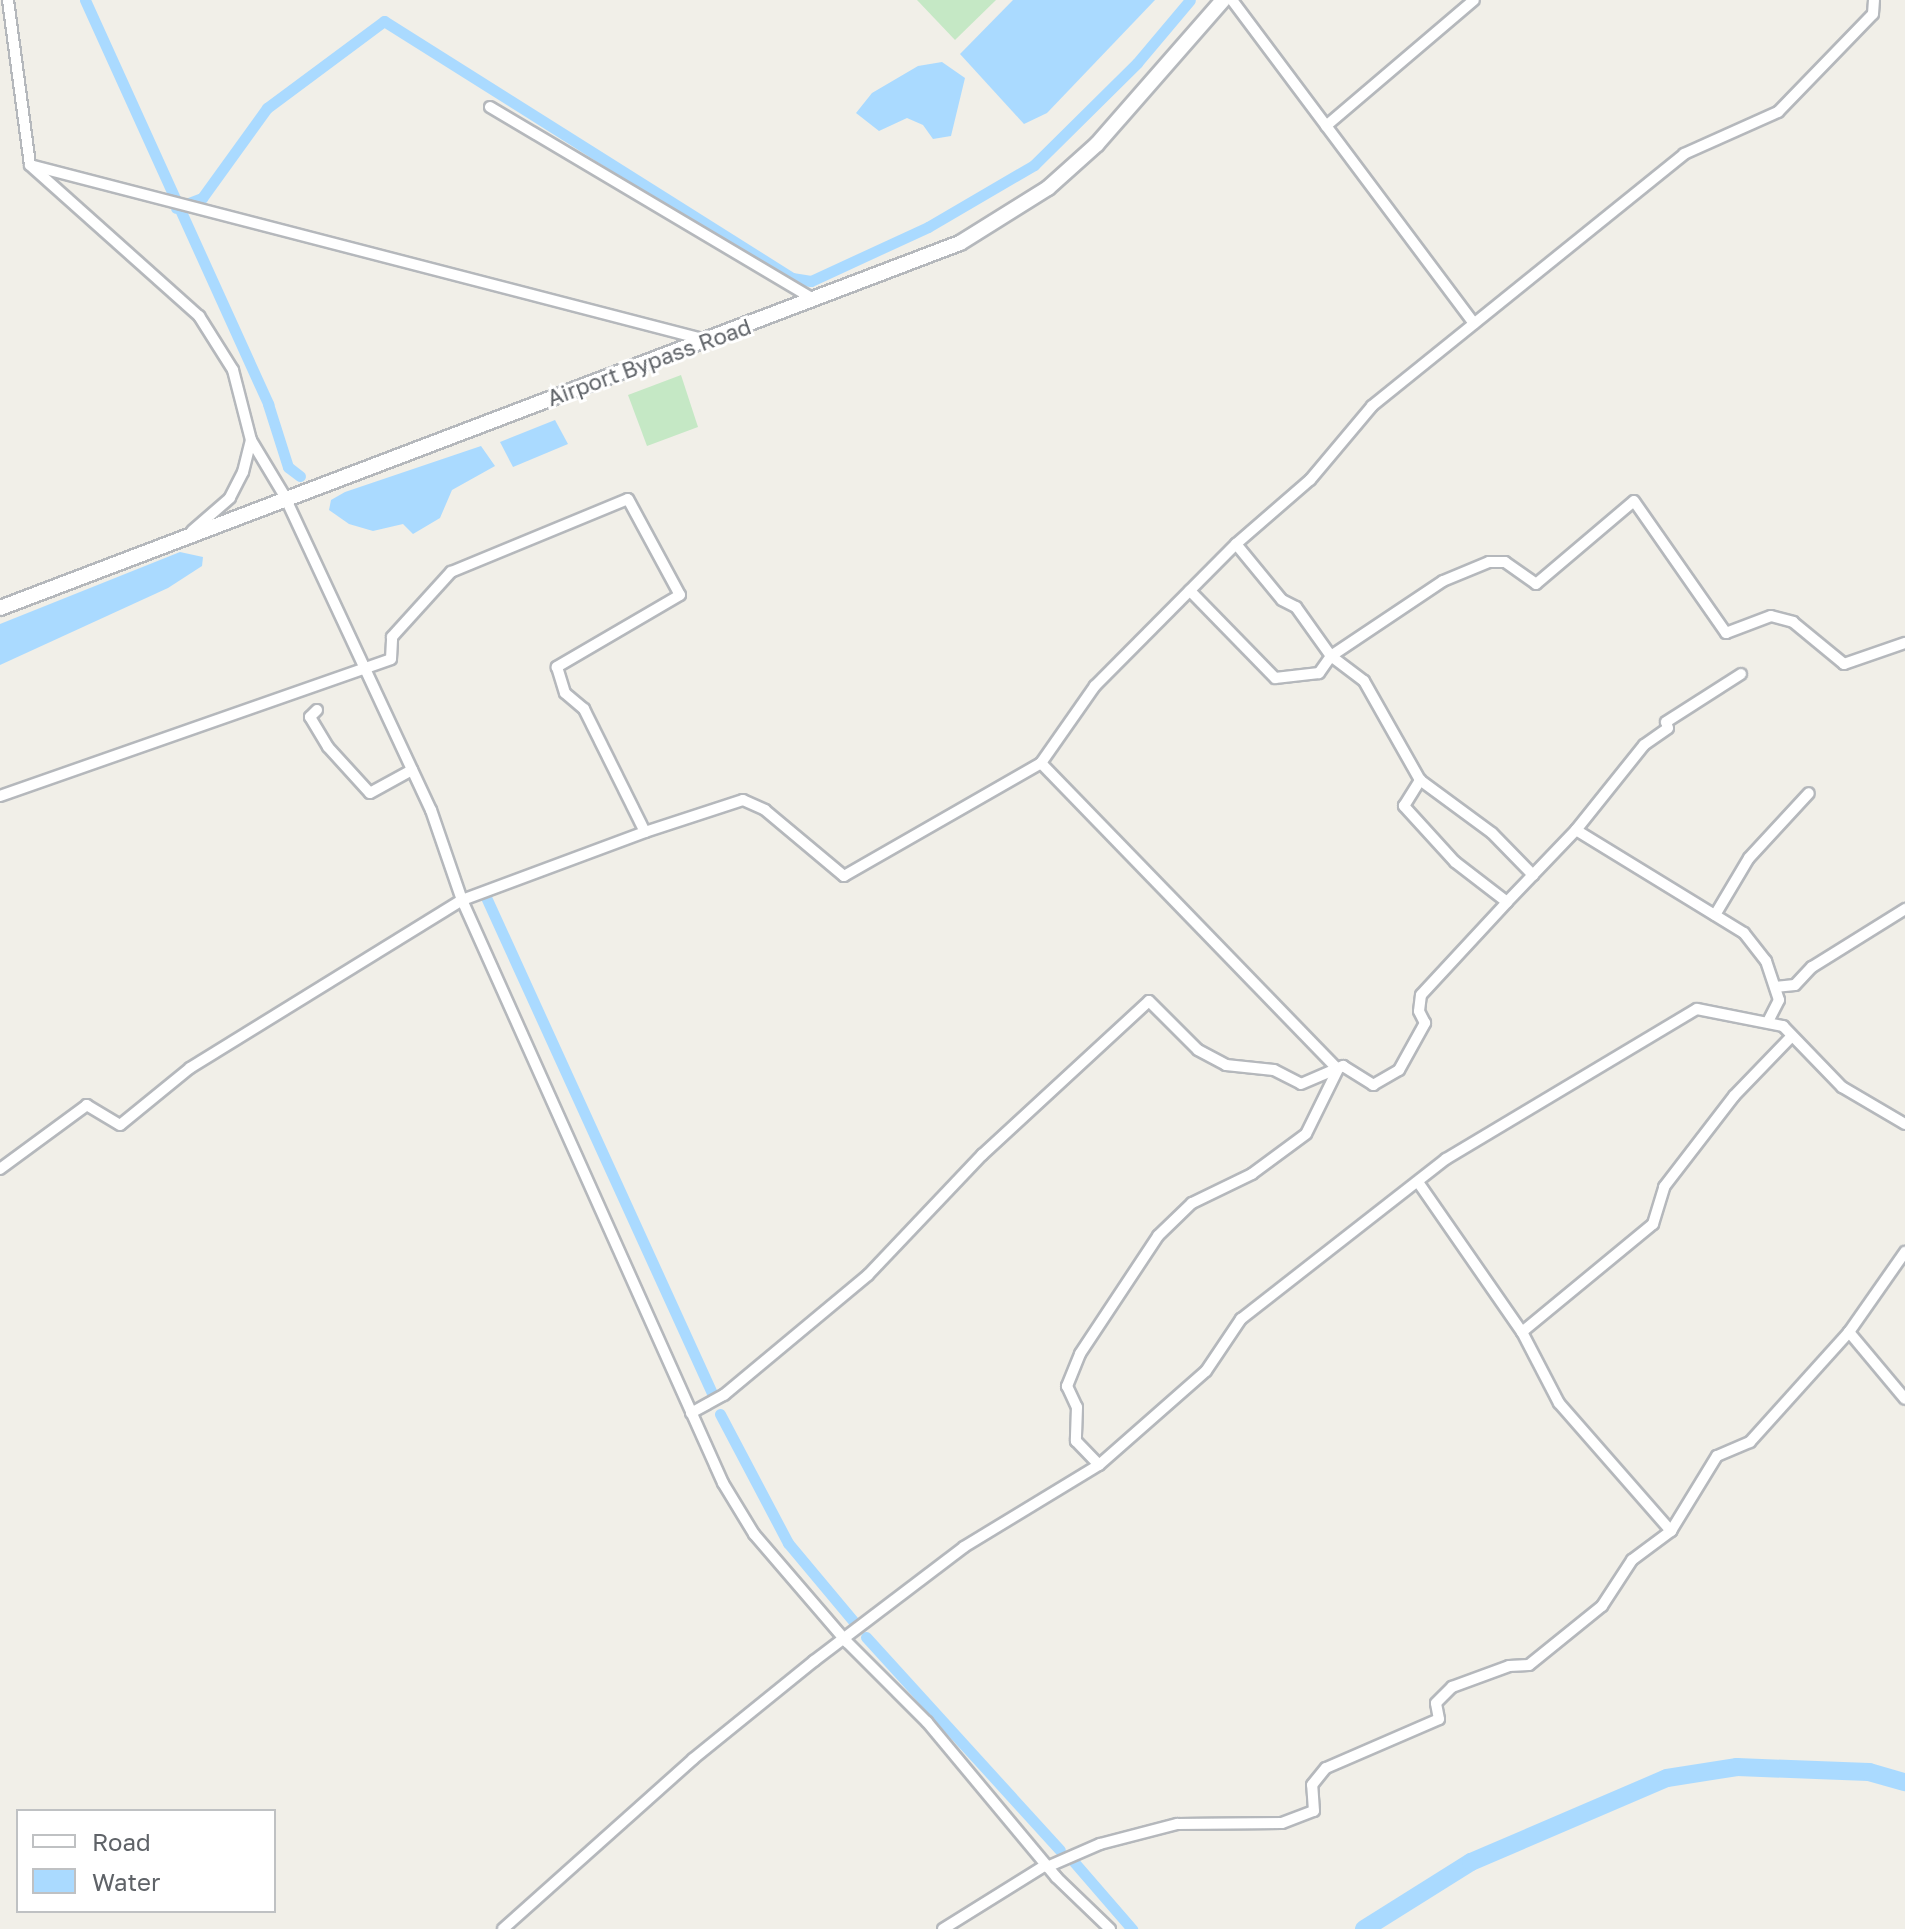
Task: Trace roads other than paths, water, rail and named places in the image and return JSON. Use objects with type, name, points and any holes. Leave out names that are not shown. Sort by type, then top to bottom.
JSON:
[{"type":"street","points":[[8,0],[30,165],[213,332],[233,370],[251,440],[285,495],[412,770],[462,900],[691,1413],[754,1534],[847,1642],[927,1722],[1046,1866],[1110,1929]]},
{"type":"street","name":"Airport Bypass Road","points":[[0,608],[285,495],[707,341],[960,243],[1048,188],[1097,144],[1223,0]]},
{"type":"street","points":[[1232,0],[1474,324]]},
{"type":"street","points":[[1326,126],[1474,0]]},
{"type":"street","points":[[0,1169],[87,1105],[120,1125],[190,1068],[462,900],[645,832],[743,800],[772,815],[844,876],[1041,763],[1095,686],[1236,544],[1310,480],[1372,406],[1684,154],[1778,112],[1873,14],[1874,0]]},
{"type":"street","points":[[490,107],[815,300]]},
{"type":"street","points":[[30,165],[707,341]]},
{"type":"street","points":[[192,531],[239,485],[251,440]]},
{"type":"street","points":[[0,796],[391,659],[392,637],[451,572],[628,499],[680,595],[557,667],[565,693],[584,709],[645,832]]},
{"type":"street","points":[[1190,591],[1275,678],[1319,673],[1331,656],[1443,581],[1489,562],[1505,562],[1536,584],[1634,501],[1726,633],[1771,616],[1793,622],[1844,664],[1905,643]]},
{"type":"street","points":[[1236,544],[1282,600],[1296,607],[1331,656],[1379,699],[1420,780],[1492,833],[1533,875]]},
{"type":"street","points":[[691,1413],[724,1395],[868,1275],[982,1155],[1149,1001],[1198,1050],[1226,1065],[1274,1070],[1301,1084],[1343,1066],[1373,1085],[1399,1070],[1425,1023],[1419,1011],[1421,995],[1576,830],[1644,745],[1668,728],[1666,722],[1741,674]]},
{"type":"street","points":[[317,710],[310,717],[322,737],[370,793],[412,770]]},
{"type":"street","points":[[1041,763],[1338,1069]]},
{"type":"street","points":[[1420,780],[1404,806],[1455,862],[1507,902]]},
{"type":"street","points":[[1715,915],[1749,858],[1809,793]]},
{"type":"street","points":[[1576,830],[1744,933],[1766,961],[1779,1000],[1768,1022]]},
{"type":"street","points":[[1775,987],[1795,985],[1812,967],[1905,909]]},
{"type":"street","points":[[503,1929],[693,1759],[814,1661],[847,1642],[964,1547],[1099,1465],[1206,1371],[1241,1319],[1446,1159],[1697,1009],[1768,1022],[1792,1036],[1842,1087],[1905,1124]]},
{"type":"street","points":[[1522,1332],[1653,1224],[1664,1187],[1734,1096],[1792,1036]]},
{"type":"street","points":[[1099,1465],[1076,1441],[1077,1407],[1067,1386],[1087,1342],[1158,1236],[1192,1203],[1252,1174],[1306,1134],[1338,1069]]},
{"type":"street","points":[[1418,1182],[1522,1332],[1559,1403],[1671,1531]]},
{"type":"street","points":[[943,1929],[1046,1866],[1100,1844],[1177,1824],[1282,1823],[1314,1811],[1312,1785],[1326,1768],[1439,1719],[1436,1703],[1452,1687],[1529,1665],[1602,1606],[1632,1560],[1671,1531],[1717,1456],[1750,1442],[1849,1332],[1905,1252]]},
{"type":"street","points":[[1849,1332],[1905,1399]]},
{"type":"water","points":[[1013,0],[1155,0],[1047,113],[1024,124],[960,54]]},
{"type":"water","points":[[942,62],[965,78],[951,136],[933,139],[923,125],[907,118],[879,131],[856,113],[872,93],[918,66]]},
{"type":"water","points":[[555,420],[568,444],[513,467],[500,442]]},
{"type":"water","points":[[481,446],[495,466],[452,490],[440,518],[413,534],[403,524],[373,531],[349,524],[329,510],[331,500],[345,492]]},
{"type":"water","points":[[180,552],[203,557],[202,566],[168,588],[0,665],[0,624]]},
{"type":"waterway","points":[[85,0],[268,404],[288,467],[300,476]]},
{"type":"waterway","points":[[176,208],[202,198],[267,108],[384,21],[792,278],[811,281],[928,227],[1034,165],[1137,63],[1190,0]]},
{"type":"waterway","points":[[485,895],[712,1393]]},
{"type":"waterway","points":[[720,1414],[788,1543],[855,1623]]},
{"type":"waterway","points":[[866,1637],[1060,1850]]},
{"type":"waterway","points":[[1364,1929],[1471,1862],[1667,1778],[1737,1767],[1869,1772],[1905,1782]]},
{"type":"waterway","points":[[1074,1862],[1132,1929]]}]
